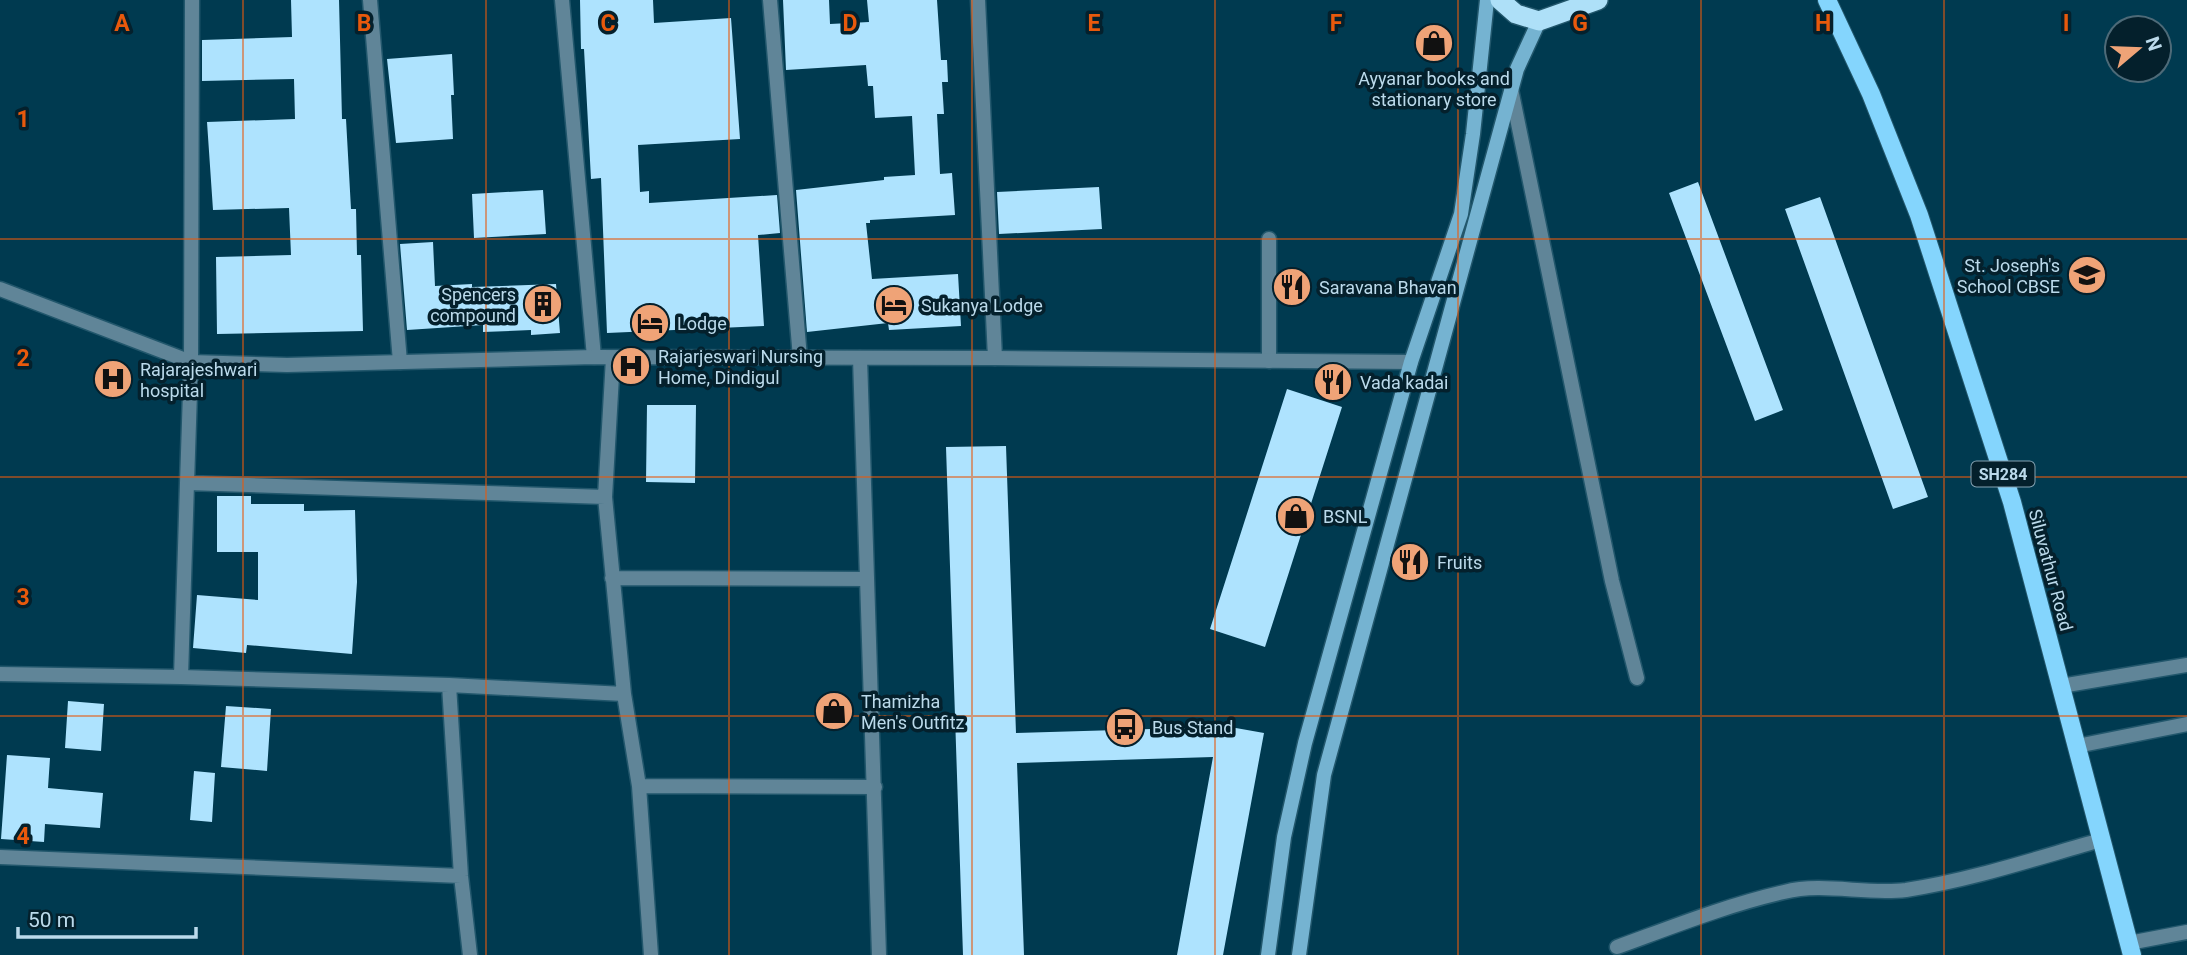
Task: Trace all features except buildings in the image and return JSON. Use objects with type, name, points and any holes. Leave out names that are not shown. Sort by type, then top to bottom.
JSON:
[{"type":"highway","points":[[1500,0],[1516,14],[1539,21],[1598,0]]},
{"type":"main road","points":[[1268,955],[1284,837],[1305,743],[1411,362],[1461,214],[1473,134],[1487,0]]},
{"type":"main road","name":"Siluvathur Road","points":[[1828,2],[1871,94],[1919,215],[2012,502],[2130,949]]},
{"type":"main road","points":[[1299,955],[1324,775],[1511,89],[1539,21]]},
{"type":"main road","points":[[1325,669],[1348,684]]},
{"type":"street","points":[[181,677],[191,362],[192,0]]},
{"type":"street","points":[[370,0],[400,362]]},
{"type":"street","points":[[562,0],[594,357]]},
{"type":"street","points":[[770,0],[800,358]]},
{"type":"street","points":[[978,0],[995,358]]},
{"type":"street","points":[[1511,89],[1612,581],[1637,678]]},
{"type":"street","points":[[1269,239],[1269,361]]},
{"type":"street","points":[[0,289],[191,362],[287,365],[594,357],[1411,362]]},
{"type":"street","points":[[613,358],[605,496],[624,694],[639,786],[651,955]]},
{"type":"street","points":[[860,358],[866,579],[876,787],[879,955]]},
{"type":"street","points":[[187,482],[605,496]]},
{"type":"street","points":[[612,578],[866,579]]},
{"type":"street","points":[[2061,687],[2187,665]]},
{"type":"street","points":[[0,674],[449,685],[624,694]]},
{"type":"street","points":[[449,685],[461,876],[470,955]]},
{"type":"street","points":[[2077,746],[2187,724]]},
{"type":"street","points":[[639,786],[876,787]]},
{"type":"street","points":[[1617,947],[1717,911],[1784,891],[1812,887],[1903,890],[1962,878],[2101,840]]},
{"type":"street","points":[[0,857],[461,876]]},
{"type":"street","points":[[2130,949],[2187,932]]},
{"type":"place","name":"Ayyanar books and stationary store","points":[[1434,43]]},
{"type":"place","name":"St. Joseph's School CBSE","points":[[2087,275]]},
{"type":"place","name":"Saravana Bhavan","points":[[1292,287]]},
{"type":"place","name":"Spencers compound","points":[[543,304]]},
{"type":"place","name":"Sukanya Lodge","points":[[894,305]]},
{"type":"place","name":"Lodge","points":[[650,323]]},
{"type":"place","name":"Rajarjeswari Nursing Home, Dindigul","points":[[631,366]]},
{"type":"place","name":"Rajarajeshwari hospital","points":[[113,379]]},
{"type":"place","name":"Vada kadai","points":[[1333,382]]},
{"type":"place","name":"BSNL","points":[[1296,516]]},
{"type":"place","name":"Fruits","points":[[1410,562]]},
{"type":"place","name":"Thamizha Men's Outfitz","points":[[834,711]]},
{"type":"place","name":"Bus Stand","points":[[1125,727]]}]
